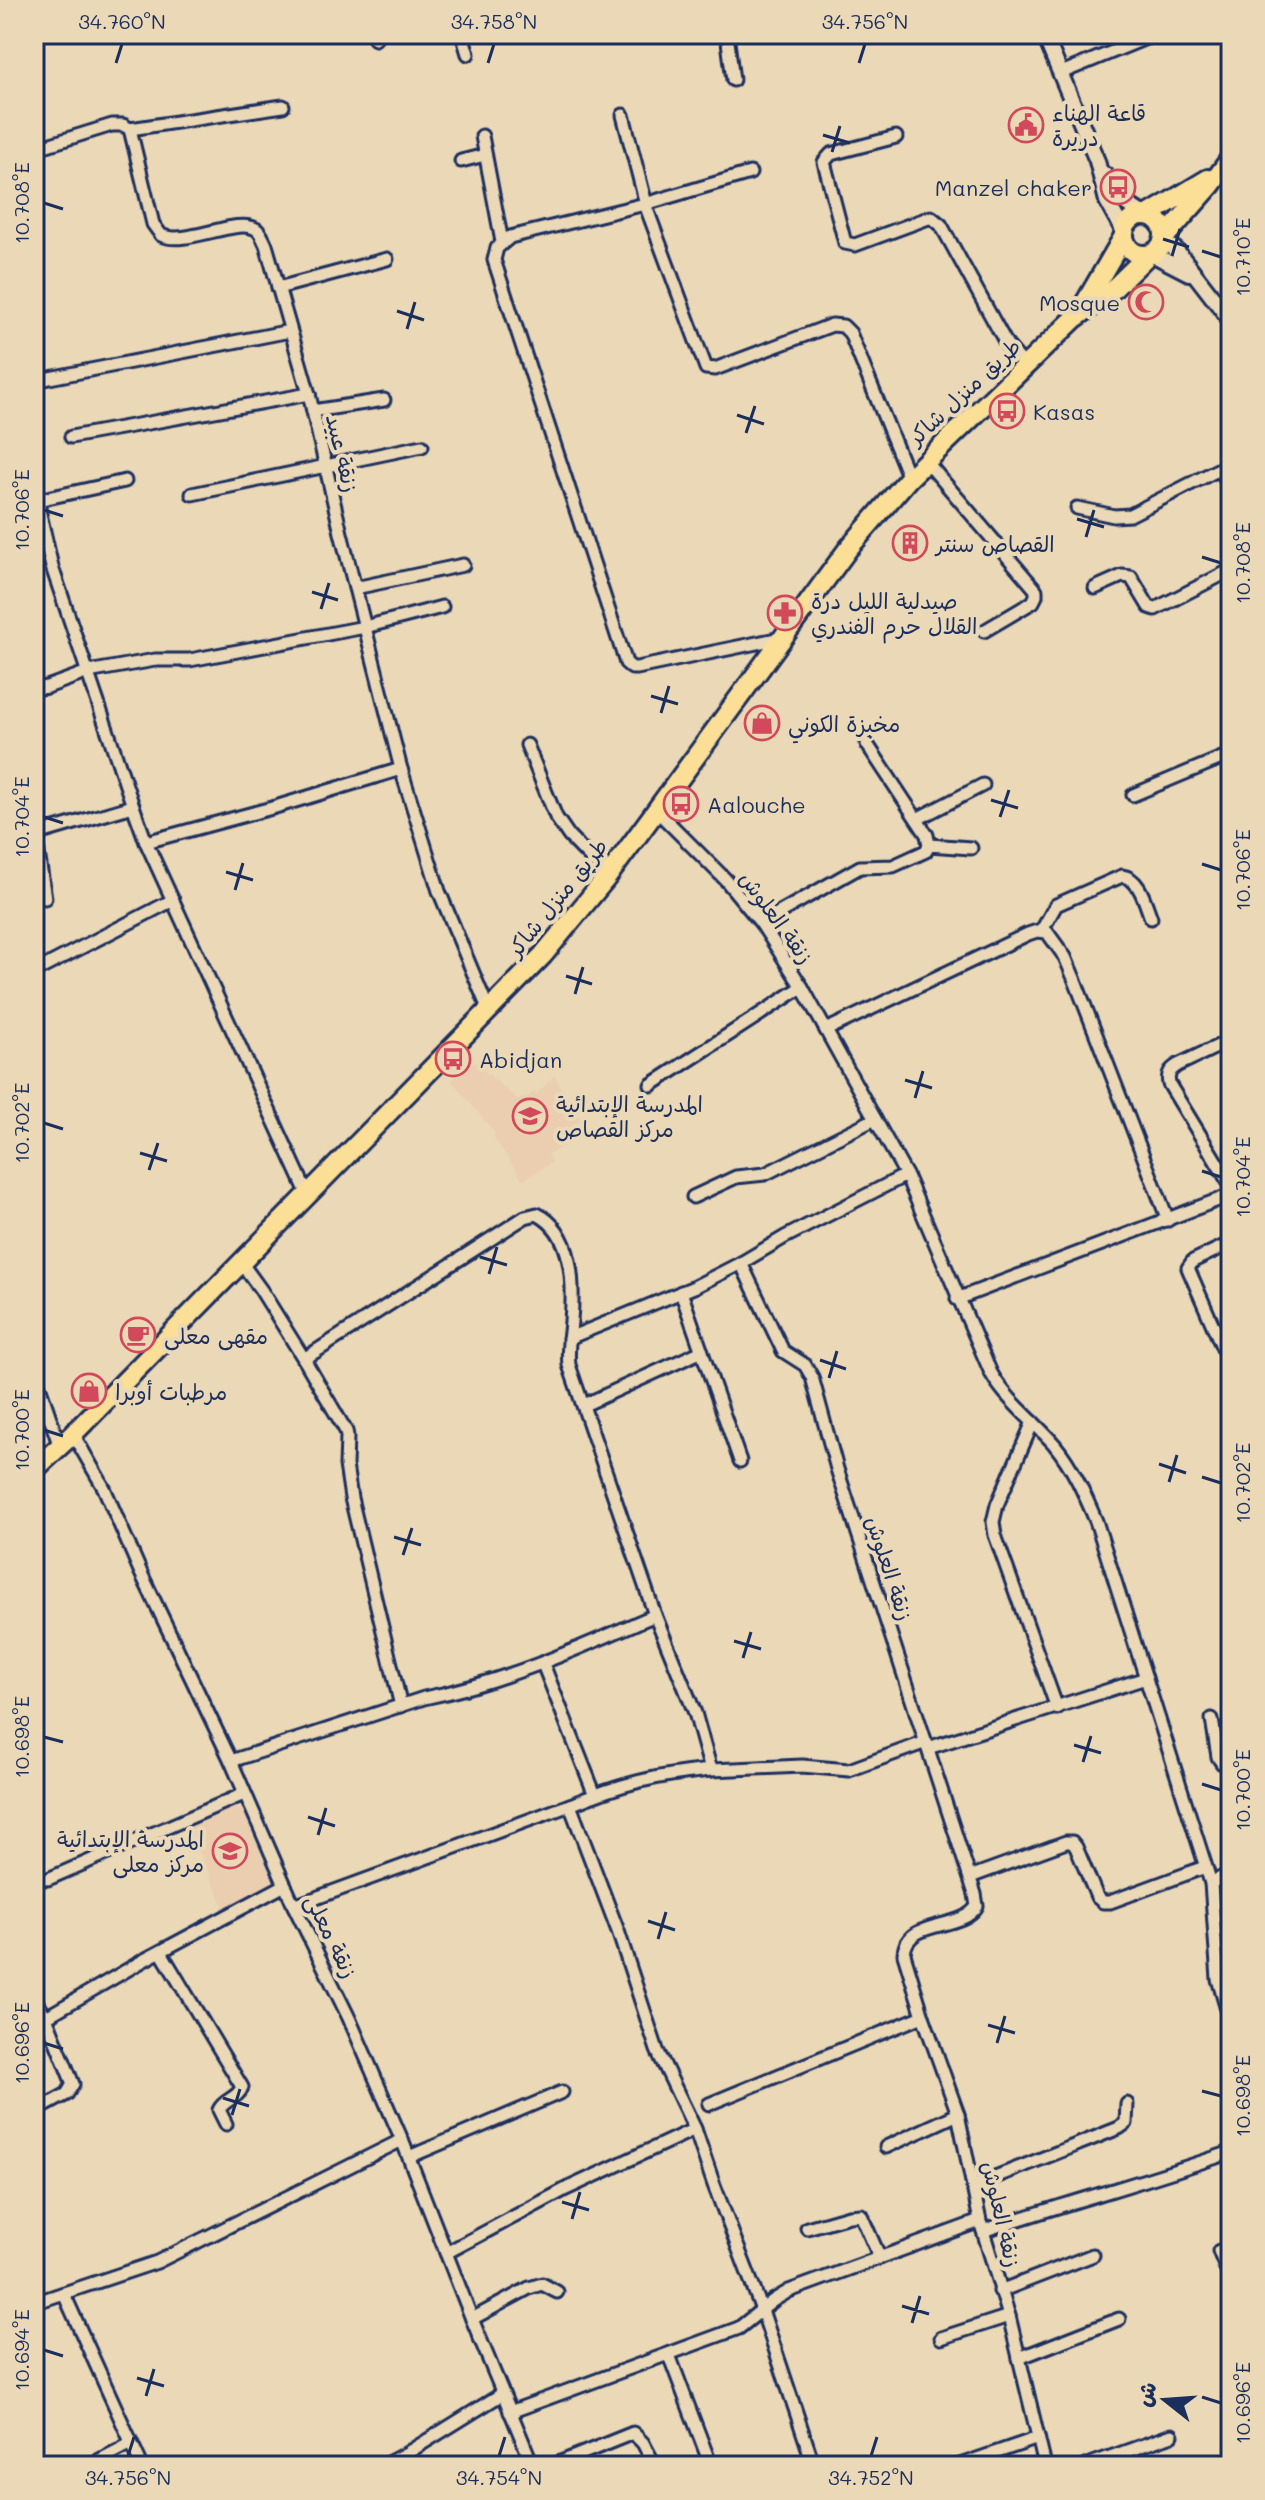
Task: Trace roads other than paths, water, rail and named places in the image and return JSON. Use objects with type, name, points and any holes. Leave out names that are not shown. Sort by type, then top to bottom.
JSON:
[{"type":"main road","name":"طريق منزل شاكر","points":[[1146,215],[1198,186],[1227,162]]},
{"type":"main road","name":"طريق منزل شاكر","points":[[34,1470],[543,955],[608,876],[848,549],[909,478],[1074,319],[1105,297],[1157,247],[1227,162]]},
{"type":"main road","points":[[1146,215],[1154,217],[1162,226],[1157,247],[1132,252],[1124,234],[1133,218],[1146,215]]},
{"type":"main road","name":"طريق منزل شاكر","points":[[1074,319],[1124,234]]},
{"type":"street","points":[[462,34],[468,54]]},
{"type":"street","points":[[727,34],[733,80]]},
{"type":"street","points":[[1044,34],[1097,161],[1107,201],[1124,234]]},
{"type":"street","points":[[1061,73],[1156,34]]},
{"type":"street","points":[[34,112],[38,149],[112,125],[130,129],[283,106]]},
{"type":"street","points":[[623,115],[645,204],[706,368],[715,369],[832,325],[843,326],[850,333],[909,478]]},
{"type":"street","name":"زنقة عبيد","points":[[130,129],[157,232],[173,239],[241,227],[256,228],[266,245],[309,394],[401,769],[439,891],[489,1011]]},
{"type":"street","points":[[482,136],[502,242]]},
{"type":"street","points":[[896,137],[831,154],[824,162],[845,243],[855,245],[931,217],[941,225],[1007,345],[1026,367]]},
{"type":"street","points":[[461,161],[485,155]]},
{"type":"street","points":[[1097,161],[1124,202],[1146,215]]},
{"type":"street","points":[[750,173],[645,204],[518,234],[502,242],[495,252],[495,265],[626,663],[637,668],[782,638]]},
{"type":"street","points":[[1157,247],[1171,263],[1199,280],[1231,321]]},
{"type":"street","points":[[278,288],[387,259]]},
{"type":"street","points":[[34,381],[290,331]]},
{"type":"street","points":[[71,437],[309,394]]},
{"type":"street","points":[[313,411],[384,400]]},
{"type":"street","points":[[192,494],[422,446]]},
{"type":"street","points":[[926,461],[1036,590],[1033,602],[984,631]]},
{"type":"street","points":[[1077,508],[1114,516],[1130,515],[1226,466],[1231,491]]},
{"type":"street","points":[[34,473],[52,567],[146,842],[308,1195]]},
{"type":"street","points":[[38,500],[125,481]]},
{"type":"street","points":[[355,588],[463,565]]},
{"type":"street","points":[[1095,588],[1122,576],[1131,577],[1149,607],[1155,609],[1231,570]]},
{"type":"street","points":[[34,689],[88,672],[155,660],[190,660],[365,627],[442,607]]},
{"type":"street","points":[[761,923],[860,867],[893,866],[926,851],[929,845],[927,835],[867,744]]},
{"type":"street","points":[[527,745],[556,817],[569,836],[608,876]]},
{"type":"street","points":[[1133,795],[1231,754]]},
{"type":"street","points":[[146,842],[401,769]]},
{"type":"street","points":[[917,819],[983,785]]},
{"type":"street","points":[[45,898],[35,832],[133,806]]},
{"type":"street","name":"زنقة العلوش","points":[[656,810],[725,879],[761,923],[802,987],[906,1175],[957,1299],[996,1381],[1061,1453],[1079,1481],[1096,1521],[1211,1883],[1218,1979],[1231,2023]]},
{"type":"street","points":[[929,845],[971,848]]},
{"type":"street","points":[[1042,930],[1056,905],[1122,876],[1128,876],[1137,885],[1151,918]]},
{"type":"street","points":[[34,972],[173,900]]},
{"type":"street","points":[[826,1030],[1042,930],[1052,936],[1065,957],[1168,1220]]},
{"type":"street","points":[[651,1085],[802,987]]},
{"type":"street","points":[[1231,1040],[1171,1069],[1168,1078],[1231,1186]]},
{"type":"street","points":[[693,1197],[736,1177],[765,1174],[875,1119]]},
{"type":"street","points":[[569,1338],[681,1292],[741,1263],[906,1175]]},
{"type":"street","points":[[957,1299],[1231,1195]]},
{"type":"street","points":[[304,1359],[525,1217],[537,1214],[547,1219],[556,1229],[570,1266],[569,1365],[655,1615],[691,1701],[711,1770]]},
{"type":"street","points":[[1231,1243],[1193,1261],[1188,1268],[1231,1366]]},
{"type":"street","points":[[240,1261],[304,1359],[347,1434],[346,1465],[351,1498],[401,1706]]},
{"type":"street","name":"زنقة العلوش","points":[[741,1263],[783,1351],[805,1365],[812,1377],[837,1469],[977,1902],[971,1915],[915,1934],[905,1945],[904,1954],[958,2114],[982,2226],[1009,2316],[1045,2466]]},
{"type":"street","points":[[681,1292],[740,1461]]},
{"type":"street","points":[[584,1405],[702,1351]]},
{"type":"street","points":[[34,1371],[66,1441]]},
{"type":"street","points":[[1033,1422],[997,1505],[993,1522],[1057,1708]]},
{"type":"street","name":"زنقة معلى","points":[[66,1441],[104,1488],[231,1761],[294,1906],[349,2018],[409,2157],[533,2466]]},
{"type":"street","points":[[231,1761],[543,1664],[655,1615]]},
{"type":"street","points":[[543,1664],[595,1795]]},
{"type":"street","points":[[294,1906],[645,1778],[711,1770],[802,1766],[849,1770],[1146,1678]]},
{"type":"street","points":[[1212,1719],[1218,1757],[1222,1763],[1231,1763]]},
{"type":"street","points":[[48,1879],[244,1794]]},
{"type":"street","points":[[570,1805],[618,1931],[657,2050],[695,2129],[762,2310],[814,2466]]},
{"type":"street","points":[[970,1877],[1072,1842],[1097,1897],[1103,1902],[1110,1902],[1205,1867]]},
{"type":"street","points":[[1211,1883],[1231,1873]]},
{"type":"street","points":[[46,2017],[285,1885]]},
{"type":"street","points":[[161,1952],[242,2087],[240,2093],[221,2105],[219,2110],[226,2124]]},
{"type":"street","points":[[1218,1979],[1231,1973]]},
{"type":"street","points":[[34,1997],[46,2017],[73,2084],[67,2094],[34,2112]]},
{"type":"street","points":[[709,2104],[923,2016]]},
{"type":"street","points":[[409,2157],[562,2092]]},
{"type":"street","points":[[975,2185],[1119,2128],[1126,2123],[1127,2104]]},
{"type":"street","points":[[886,2147],[958,2114]]},
{"type":"street","points":[[446,2253],[566,2189],[695,2129]]},
{"type":"street","points":[[34,2303],[157,2262],[402,2140]]},
{"type":"street","points":[[510,2412],[739,2328],[789,2291],[880,2258],[1231,2152]]},
{"type":"street","points":[[807,2228],[861,2215],[880,2258]]},
{"type":"street","points":[[1219,2251],[1231,2280]]},
{"type":"street","points":[[1000,2291],[1093,2255]]},
{"type":"street","points":[[472,2319],[529,2288],[542,2284],[557,2292]]},
{"type":"street","points":[[64,2294],[142,2466]]},
{"type":"street","points":[[941,2338],[1009,2316]]},
{"type":"street","points":[[1019,2358],[1119,2319]]},
{"type":"street","points":[[669,2355],[711,2466]]},
{"type":"street","points":[[382,2466],[502,2394]]},
{"type":"street","points":[[551,2466],[633,2433],[643,2443],[652,2460]]},
{"type":"street","points":[[1085,2466],[1172,2435]]},
{"type":"street","points":[[957,2466],[1038,2438]]},
{"type":"street","points":[[88,2466],[130,2444]]},
{"type":"place","name":"قاعة الهناء دريرة","points":[[1026,125]]},
{"type":"place","name":"Manzel chaker","points":[[1118,187]]},
{"type":"place","name":"Mosque","points":[[1146,302]]},
{"type":"place","name":"Kasas","points":[[1007,411]]},
{"type":"place","name":"القصاص سنتر","points":[[910,543]]},
{"type":"place","name":"صيدلية الليل درة القلال حرم الفندري","points":[[785,613]]},
{"type":"place","name":"مخبزة الكوني","points":[[762,723]]},
{"type":"place","name":"Aalouche","points":[[681,804]]},
{"type":"place","name":"Abidjan","points":[[453,1059]]},
{"type":"place","name":"المدرسة الإبتدائية مركز القصاص","points":[[530,1116]]},
{"type":"place","name":"مقهى معلى","points":[[138,1335]]},
{"type":"place","name":"مرطبات أوبرا","points":[[89,1391]]},
{"type":"place","name":"المدرسة الإبتدائية مركز معلى","points":[[230,1851]]}]
